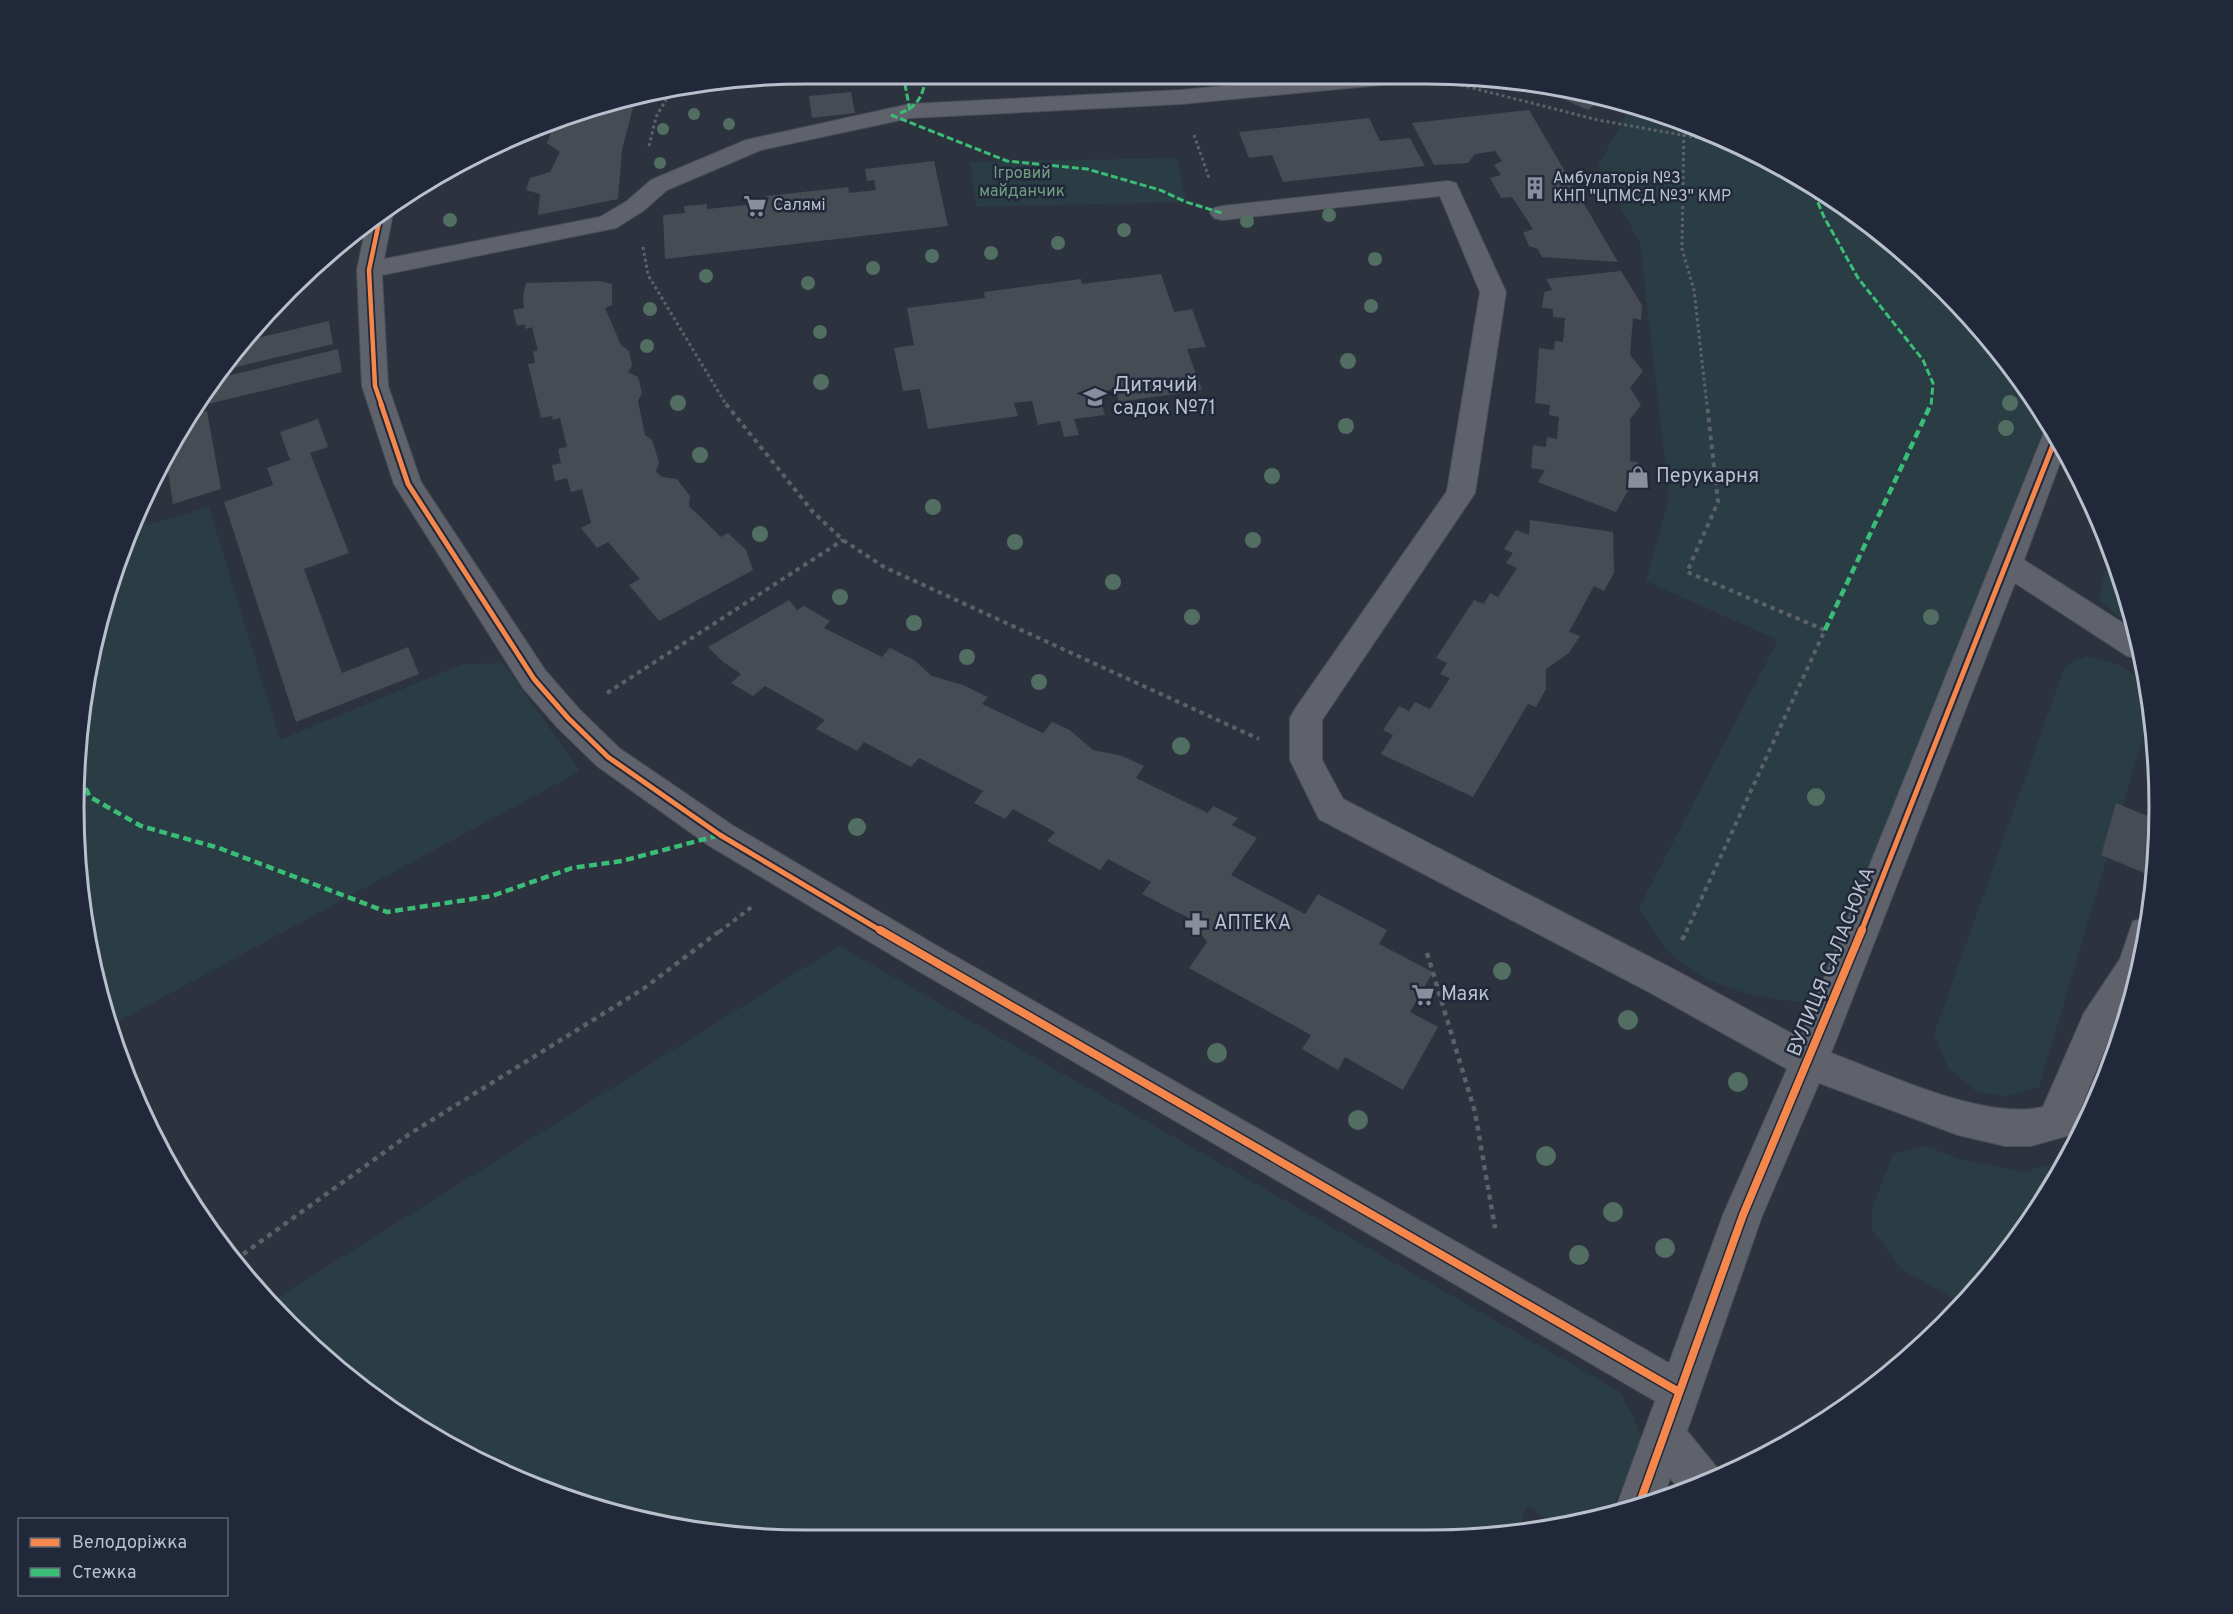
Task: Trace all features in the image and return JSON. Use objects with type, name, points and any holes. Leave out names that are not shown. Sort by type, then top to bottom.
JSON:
[{"type":"street","points":[[369,270],[607,223],[635,206],[659,185],[754,145],[909,111],[1181,97],[1317,84]]},
{"type":"street","points":[[1222,213],[1448,188],[1493,292],[1461,493],[1306,718],[1306,760],[1331,809],[1662,981],[1809,1062],[1958,1117],[2005,1128],[2031,1128],[2057,1122],[2066,1094],[2097,1024],[2129,971]]},
{"type":"street","points":[[379,225],[369,270],[375,386],[408,484],[534,679],[568,718],[608,757],[720,835],[927,958],[1679,1392]]},
{"type":"street","name":"ВУЛИЦЯ САЛАСЮКА","points":[[1642,1497],[1665,1439],[1679,1392],[1743,1215],[1809,1062],[2052,447]]},
{"type":"street","points":[[2008,564],[2129,642]]},
{"type":"street","points":[[1665,1439],[1697,1477]]},
{"type":"path","points":[[1464,86],[1563,113],[1708,141]]},
{"type":"path","points":[[1181,97],[1222,213]]},
{"type":"path","points":[[668,98],[656,117],[635,206],[648,275],[732,414],[813,512],[843,540],[884,567],[1306,760]]},
{"type":"path","points":[[1662,981],[1825,630],[1687,572],[1718,502],[1694,290],[1682,249],[1683,131]]},
{"type":"path","points":[[568,718],[843,540]]},
{"type":"path","points":[[240,1256],[411,1133],[643,989],[791,877]]},
{"type":"path","points":[[1427,952],[1475,1112],[1506,1292]]},
{"type":"green space","points":[[1627,113],[1703,139],[1788,181],[1866,233],[1903,263],[1937,296],[1970,330],[2000,367],[2043,431],[1817,1003],[1759,996],[1704,977],[1671,954],[1639,908],[1778,640],[1646,581],[1669,498],[1640,243],[1598,166]]},
{"type":"green space","name":"Ігровий майданчик","points":[[1177,158],[1186,202],[976,207],[970,162]]},
{"type":"green space","points":[[209,507],[280,740],[463,664],[503,663],[580,771],[117,1022],[98,948],[90,901],[84,807],[86,760],[90,713],[109,620],[122,575],[146,514],[147,525]]},
{"type":"green space","points":[[2107,563],[2124,619],[2099,600]]},
{"type":"green space","points":[[2087,656],[2120,666],[2136,677],[2145,732],[2039,1087],[2005,1097],[1976,1091],[1948,1068],[1934,1034],[2065,666]]},
{"type":"green space","points":[[839,946],[1619,1391],[1632,1414],[1643,1443],[1613,1505],[1548,1519],[1527,1506],[1520,1524],[1426,1530],[807,1530],[713,1524],[666,1516],[575,1492],[487,1455],[445,1433],[367,1381],[330,1351],[277,1298]]},
{"type":"green space","points":[[1924,1146],[1960,1159],[2025,1172],[2055,1162],[2027,1209],[2000,1247],[1955,1299],[1901,1269],[1872,1229],[1872,1209],[1893,1154]]},
{"type":"building","points":[[851,92],[855,113],[812,118],[809,96]]},
{"type":"building","points":[[1557,96],[1595,105],[1588,110]]},
{"type":"building","points":[[633,106],[622,150],[618,199],[538,215],[540,194],[526,190],[530,178],[550,172],[560,152],[547,143],[552,131]]},
{"type":"building","name":"Амбулаторія №3 КНП \"ЦПМСД №3\" КМР","points":[[1529,110],[1618,262],[1542,257],[1538,249],[1529,246],[1523,233],[1533,229],[1512,197],[1501,198],[1490,178],[1501,175],[1494,165],[1502,161],[1495,151],[1475,154],[1468,163],[1434,165],[1412,123]]},
{"type":"building","points":[[1369,118],[1380,141],[1410,138],[1425,166],[1283,182],[1272,155],[1249,158],[1239,132]]},
{"type":"building","points":[[934,161],[948,226],[665,259],[663,215],[685,213],[684,206],[707,204],[707,209],[767,203],[766,196],[848,187],[849,193],[876,190],[874,180],[867,181],[865,169]]},
{"type":"building","points":[[1621,271],[1642,305],[1641,320],[1633,318],[1630,355],[1643,371],[1630,388],[1641,405],[1630,419],[1630,461],[1638,462],[1637,475],[1616,512],[1538,482],[1545,470],[1531,468],[1533,445],[1546,447],[1547,437],[1557,439],[1559,417],[1549,415],[1550,405],[1535,403],[1539,348],[1554,350],[1555,341],[1563,342],[1565,318],[1553,317],[1553,309],[1542,308],[1544,292],[1552,290],[1546,279]]},
{"type":"building","points":[[1161,274],[1174,312],[1192,309],[1206,347],[1187,349],[1202,390],[1119,402],[1115,389],[1098,392],[1105,415],[1074,419],[1079,435],[1064,437],[1060,421],[1038,425],[1032,401],[1014,403],[1018,416],[928,429],[920,389],[903,391],[894,348],[914,345],[907,308],[985,298],[984,292],[1081,279],[1082,284]]},
{"type":"building","points":[[600,281],[612,284],[612,305],[605,308],[621,345],[629,351],[632,366],[628,372],[638,377],[642,393],[638,401],[645,435],[652,440],[659,462],[656,472],[662,477],[677,479],[690,496],[689,506],[721,537],[728,533],[746,550],[753,570],[659,621],[629,585],[640,579],[608,542],[597,548],[581,528],[591,523],[582,489],[571,492],[567,478],[555,481],[552,465],[561,463],[558,449],[567,447],[560,418],[553,420],[552,416],[541,418],[528,364],[535,363],[533,352],[538,350],[532,327],[526,329],[525,324],[517,326],[513,310],[524,308],[523,296],[526,283]]},
{"type":"building","points":[[329,321],[333,344],[232,368],[256,338]]},
{"type":"building","points":[[338,349],[342,372],[208,404],[226,376]]},
{"type":"building","points":[[207,411],[221,489],[173,504],[168,470],[201,412]]},
{"type":"building","points":[[318,419],[328,447],[310,453],[349,553],[304,569],[342,673],[408,647],[419,674],[296,722],[224,502],[273,485],[267,468],[290,460],[280,432]]},
{"type":"building","points":[[1530,520],[1613,532],[1614,573],[1604,591],[1594,586],[1569,632],[1580,636],[1569,653],[1546,669],[1546,689],[1536,707],[1528,704],[1473,797],[1381,754],[1393,735],[1383,730],[1399,706],[1409,711],[1415,702],[1430,709],[1450,678],[1440,674],[1447,663],[1436,658],[1474,600],[1484,604],[1490,593],[1498,597],[1517,568],[1506,563],[1513,553],[1504,549],[1516,530],[1529,535]]},
{"type":"building","points":[[789,600],[797,610],[804,606],[830,621],[824,628],[882,657],[890,648],[914,660],[932,676],[963,685],[988,697],[982,704],[1043,733],[1052,722],[1070,730],[1093,750],[1122,756],[1144,766],[1136,778],[1208,813],[1213,806],[1238,818],[1232,825],[1257,838],[1231,875],[1305,914],[1318,894],[1387,930],[1379,944],[1433,972],[1410,1012],[1438,1027],[1403,1090],[1345,1057],[1338,1070],[1302,1049],[1311,1035],[1189,968],[1207,942],[1187,917],[1142,894],[1151,882],[1108,859],[1100,870],[1047,841],[1055,832],[1013,809],[1005,819],[974,803],[983,791],[919,758],[911,767],[864,742],[857,751],[816,729],[825,720],[765,686],[753,696],[731,683],[741,674],[722,661],[708,647]]},
{"type":"building","points":[[2116,803],[2149,817],[2145,873],[2101,855]]},
{"type":"marked path","points":[[905,84],[910,111]]},
{"type":"marked path","points":[[900,113],[907,111],[917,103],[924,84]]},
{"type":"marked path","points":[[891,115],[1007,161],[1087,169],[1160,190],[1186,202],[1222,213]]},
{"type":"marked path","points":[[1816,199],[1858,278],[1923,360],[1933,383],[1931,409],[1825,630]]},
{"type":"marked path","points":[[85,787],[90,797],[141,826],[219,848],[387,912],[492,896],[572,868],[622,861],[720,835]]},
{"type":"cycle path","points":[[379,225],[369,270],[375,386],[408,484],[534,679],[568,718],[608,757],[720,835],[927,958],[1679,1392]]},
{"type":"cycle path","points":[[1642,1497],[1743,1215],[1809,1062],[2052,447]]},
{"type":"place","name":"Амбулаторія №3 КНП \"ЦПМСД №3\" КМР","points":[[1535,188]]},
{"type":"place","name":"Салямі","points":[[755,206]]},
{"type":"place","name":"Дитячий садок №71","points":[[1095,397]]},
{"type":"place","name":"Перукарня","points":[[1638,477]]},
{"type":"place","name":"АПТЕКА","points":[[1196,924]]},
{"type":"place","name":"Маяк","points":[[1423,995]]}]
